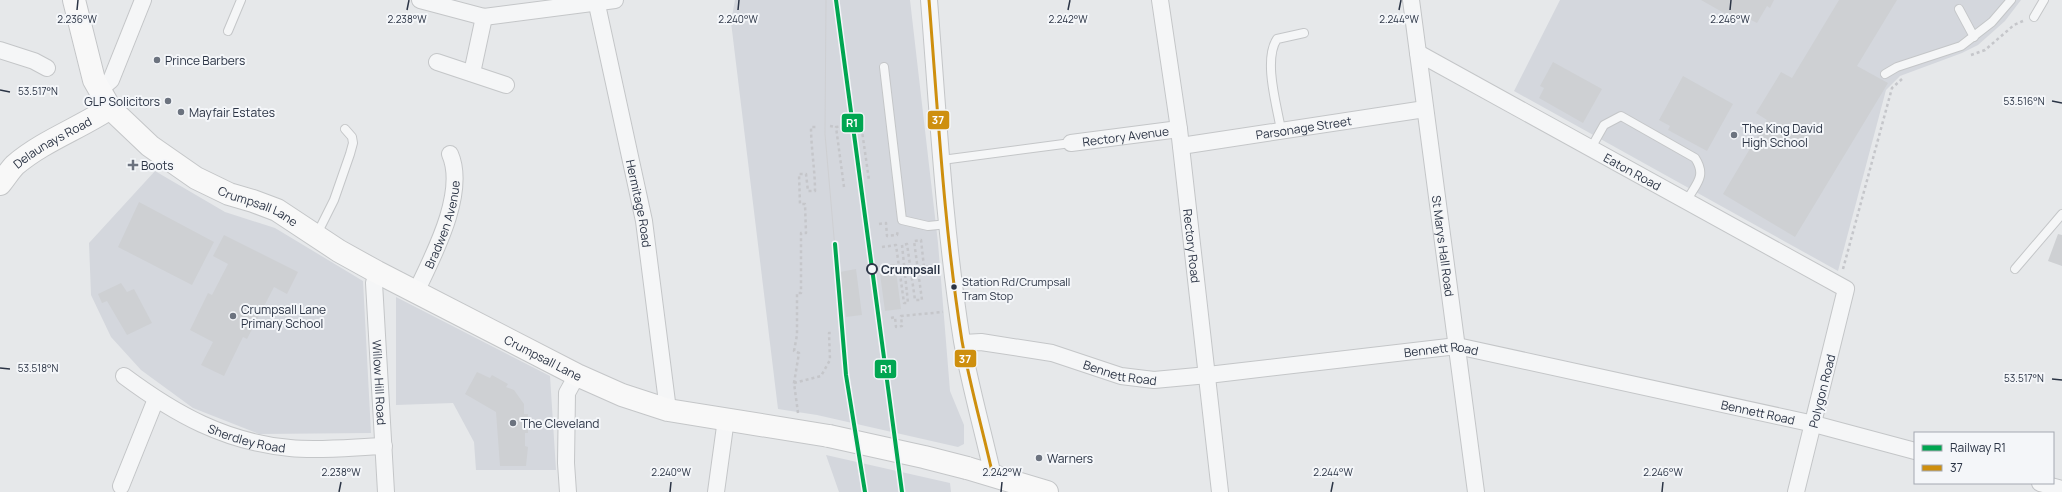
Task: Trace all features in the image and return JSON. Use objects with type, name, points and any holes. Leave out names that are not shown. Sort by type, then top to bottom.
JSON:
[{"type":"street","name":"Crumpsall Lane","points":[[74,0],[89,65],[99,90],[110,108],[150,146],[196,178],[229,194],[277,210],[339,251],[377,272],[577,375],[622,395],[668,410],[829,436],[924,457],[1047,492]]},
{"type":"street","points":[[99,90],[111,80],[143,0]]},
{"type":"street","points":[[420,0],[484,17],[615,0]]},
{"type":"street","points":[[929,0],[948,224],[962,343],[993,476]]},
{"type":"street","name":"Rectory Road","points":[[1160,0],[1179,129],[1208,375],[1220,492]]},
{"type":"street","name":"St Marys Hall Road","points":[[1411,0],[1476,492]]},
{"type":"street","name":"Hermitage Road","points":[[596,2],[644,221],[668,410]]},
{"type":"street","points":[[472,73],[484,17]]},
{"type":"street","points":[[0,50],[28,58],[47,68]]},
{"type":"street","name":"Eaton Road","points":[[1418,53],[1843,287]]},
{"type":"street","points":[[437,62],[506,85]]},
{"type":"street","name":"Delaunays Road","points":[[0,184],[15,166],[41,147],[89,122],[110,108]]},
{"type":"street","name":"Parsonage Street","points":[[1181,146],[1425,109]]},
{"type":"street","name":"Rectory Avenue","points":[[1071,143],[1179,129]]},
{"type":"street","name":"Bradwen Avenue","points":[[416,292],[443,235],[448,218],[455,170],[450,154]]},
{"type":"street","name":"Willow Hill Road","points":[[377,272],[374,283],[386,492]]},
{"type":"street","name":"Polygon Road","points":[[1796,492],[1814,424],[1843,287]]},
{"type":"street","name":"Bennett Road","points":[[962,343],[981,342],[1052,353],[1121,376],[1154,380],[1457,346],[1814,424],[1914,451]]},
{"type":"street","points":[[568,492],[566,463],[567,393],[577,375]]},
{"type":"street","name":"Sherdley Road","points":[[124,376],[156,400],[204,426],[235,438],[264,444],[317,449],[384,446]]},
{"type":"street","points":[[121,486],[156,400]]},
{"type":"street","points":[[716,492],[726,419]]},
{"type":"street","points":[[2044,484],[2062,489]]},
{"type":"lane","points":[[228,31],[241,0]]},
{"type":"lane","points":[[1885,74],[1897,67],[1961,46],[1992,22],[2011,0]]},
{"type":"lane","points":[[2034,17],[2044,0]]},
{"type":"lane","points":[[1959,9],[1974,37]]},
{"type":"lane","points":[[1280,130],[1271,66],[1272,50],[1277,39],[1304,33]]},
{"type":"lane","points":[[884,68],[902,220],[928,226],[948,224]]},
{"type":"lane","points":[[1591,148],[1604,125],[1621,116],[1695,158],[1700,167],[1701,173],[1687,200]]},
{"type":"lane","points":[[316,235],[334,200],[352,148],[352,137],[345,129]]},
{"type":"lane","points":[[942,160],[1071,143]]},
{"type":"lane","points":[[2015,268],[2062,214]]},
{"type":"path","points":[[1964,57],[1986,50],[2014,25],[2034,17]]},
{"type":"path","points":[[1843,287],[1892,88],[1904,78]]},
{"type":"path","points":[[830,126],[836,127],[861,124],[869,180]]},
{"type":"path","points":[[799,431],[794,384],[799,353],[794,351],[797,335],[797,293],[801,293],[801,233],[806,233],[805,204],[800,204],[799,174],[806,174],[808,191],[815,191],[815,164],[811,146],[811,127],[816,127]]},
{"type":"path","points":[[836,127],[844,187]]},
{"type":"path","points":[[879,224],[886,223],[888,236],[897,235]]},
{"type":"path","points":[[882,247],[896,245],[904,303],[908,303],[902,245],[907,244],[915,300],[922,300],[914,241],[921,240],[924,267],[953,263]]},
{"type":"path","points":[[891,318],[895,317],[896,327],[902,326],[901,316],[958,311]]},
{"type":"path","points":[[794,384],[821,376],[830,360],[829,333],[833,333]]},
{"type":"shaded area","points":[[735,0],[910,0],[938,243],[950,391],[964,425],[964,444],[958,447],[817,415],[778,409],[731,22]]},
{"type":"shaded area","name":"The King David High School","points":[[1560,0],[2021,0],[2005,21],[1978,45],[1962,53],[1900,76],[1886,90],[1838,271],[1514,91]]},
{"type":"shaded area","name":"Crumpsall Lane Primary School","points":[[155,171],[225,212],[275,228],[363,281],[371,433],[259,434],[193,408],[141,370],[111,337],[91,295],[89,243]]},
{"type":"shaded area","points":[[396,297],[550,376],[556,470],[476,470],[474,442],[453,403],[396,405]]},
{"type":"shaded area","points":[[826,455],[950,483],[951,492],[839,492]]},
{"type":"building","points":[[1701,0],[1774,0],[1770,8],[1767,6],[1757,23],[1751,20],[1747,26]]},
{"type":"building","points":[[1839,0],[1897,0],[1857,66],[1888,83],[1795,237],[1723,194],[1767,120],[1756,113],[1781,72],[1792,78]]},
{"type":"building","points":[[1553,62],[1602,89],[1583,123],[1539,98],[1544,88],[1540,86]]},
{"type":"building","points":[[1683,76],[1733,104],[1707,151],[1668,130],[1670,126],[1659,120]]},
{"type":"building","points":[[139,202],[214,242],[192,285],[118,247]]},
{"type":"building","points":[[2058,234],[2062,235],[2062,266],[2048,261]]},
{"type":"building","points":[[224,235],[298,272],[287,294],[274,287],[247,339],[243,337],[224,376],[201,365],[213,342],[190,330],[208,293],[212,295],[228,264],[213,256]]},
{"type":"building","points":[[895,264],[901,309],[885,311],[879,266]]},
{"type":"building","points":[[856,269],[862,315],[846,317],[840,272]]},
{"type":"building","points":[[121,283],[127,292],[134,289],[152,323],[127,335],[107,301],[102,303],[98,294]]},
{"type":"building","name":"The Cleveland","points":[[477,372],[490,378],[492,375],[508,384],[506,387],[514,390],[524,404],[524,414],[528,414],[528,433],[525,433],[525,446],[528,447],[526,466],[500,466],[496,412],[465,394]]},
{"type":"tram line","points":[[826,0],[825,134],[846,375],[865,492]]},
{"type":"rail line","name":"R1","points":[[836,0],[902,492]]},
{"type":"rail line","name":"R1","points":[[835,244],[846,375],[865,492]]},
{"type":"transit line","name":"37","points":[[929,0],[942,170],[956,299],[965,358],[993,476]]},
{"type":"place","name":"Prince Barbers","points":[[157,60]]},
{"type":"place","name":"GLP Solicitors","points":[[168,101]]},
{"type":"place","name":"Mayfair Estates","points":[[181,112]]},
{"type":"place","name":"The King David High School","points":[[1734,135]]},
{"type":"place","name":"Boots","points":[[133,165]]},
{"type":"place","name":"Crumpsall","points":[[872,269]]},
{"type":"place","name":"Station Rd/Crumpsall Tram Stop","points":[[954,287]]},
{"type":"place","name":"Crumpsall Lane Primary School","points":[[233,316]]},
{"type":"place","name":"The Cleveland","points":[[513,423]]},
{"type":"place","name":"Warners","points":[[1039,458]]}]
